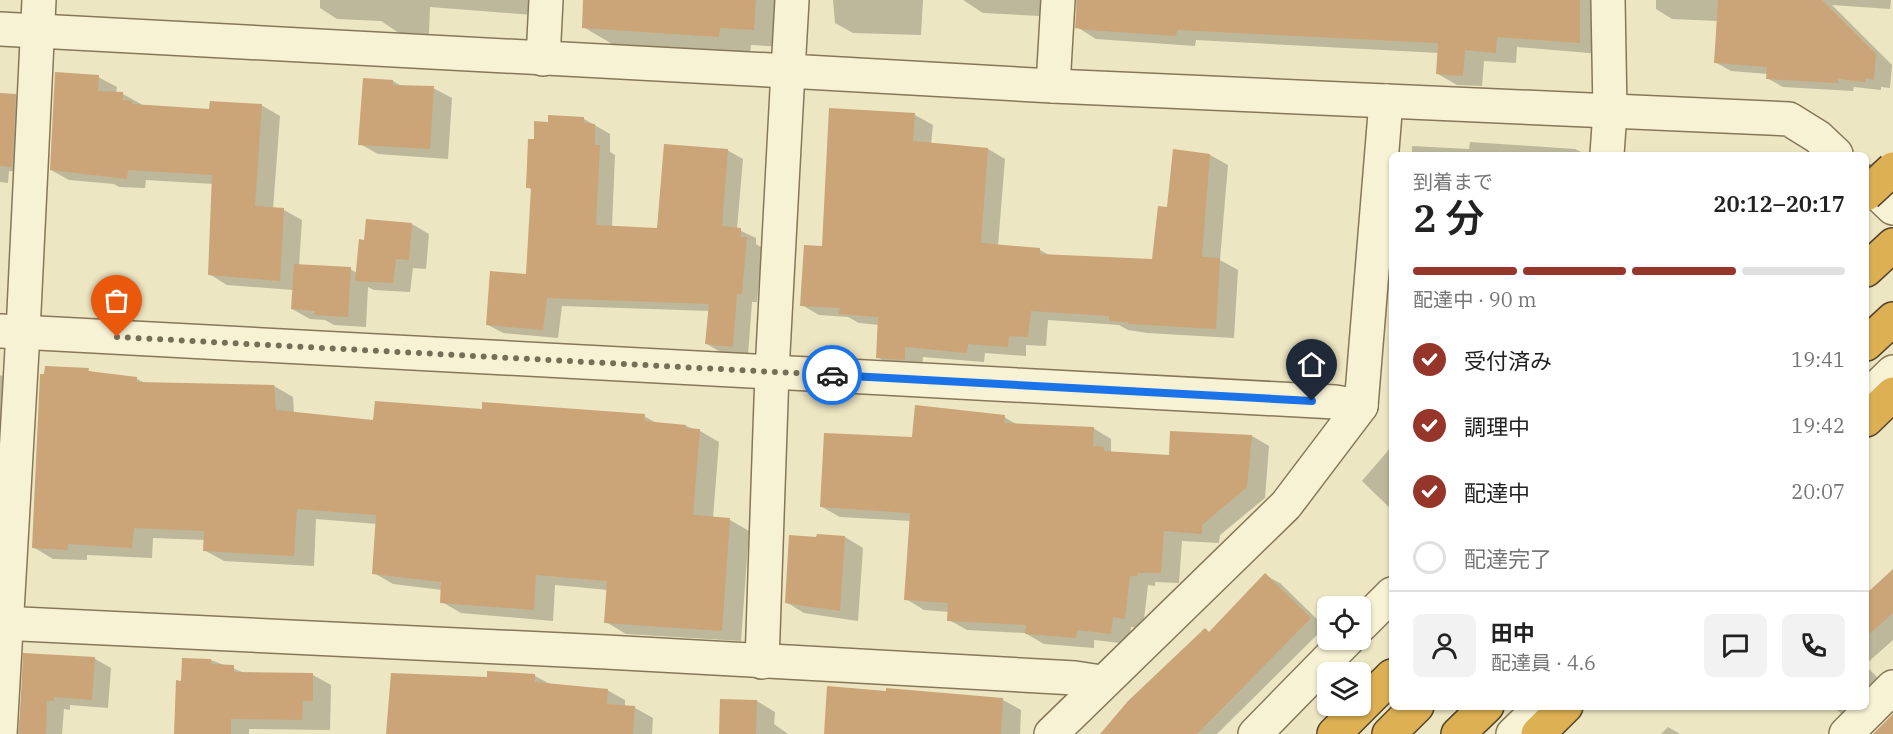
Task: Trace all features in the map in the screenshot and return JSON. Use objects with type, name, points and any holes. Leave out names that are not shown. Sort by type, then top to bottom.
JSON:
[{"type":"highway","points":[[1869,191],[1893,169]]},
{"type":"highway","points":[[1869,267],[1893,245]]},
{"type":"highway","points":[[1869,341],[1893,319]]},
{"type":"highway","points":[[1869,417],[1893,394]]},
{"type":"highway","points":[[1334,734],[1389,679]]},
{"type":"highway","points":[[1389,734],[1413,710]]},
{"type":"highway","points":[[1458,734],[1483,710]]},
{"type":"highway","points":[[1538,734],[1562,710]]},
{"type":"street","points":[[543,59],[546,0]]},
{"type":"street","points":[[762,662],[772,372],[792,0]]},
{"type":"street","points":[[1053,86],[1058,0]]},
{"type":"street","points":[[1607,152],[1610,112],[1608,0]]},
{"type":"street","points":[[0,734],[12,332],[38,16]]},
{"type":"street","points":[[0,29],[38,16],[543,59],[788,70],[1053,86],[1789,119],[1818,137],[1834,152]]},
{"type":"street","points":[[1051,734],[1101,682],[1286,505],[1361,406],[1386,101]]},
{"type":"street","points":[[1869,185],[1893,208]]},
{"type":"street","points":[[12,332],[1323,402],[1361,406]]},
{"type":"street","points":[[1869,395],[1893,372]]},
{"type":"street","points":[[1371,615],[1389,597]]},
{"type":"street","points":[[2,623],[606,652],[1075,678],[1101,682]]},
{"type":"street","points":[[1255,734],[1337,650]]},
{"type":"street","points":[[1846,734],[1893,687]]},
{"type":"street","points":[[1513,734],[1538,710]]},
{"type":"building","points":[[583,0],[756,0],[754,30],[720,28],[719,37],[582,28]]},
{"type":"building","points":[[1077,0],[1580,0],[1580,43],[1497,37],[1496,53],[1465,50],[1463,76],[1436,74],[1438,43],[1177,30],[1176,36],[1088,30],[1075,28]]},
{"type":"building","points":[[1718,0],[1822,0],[1876,54],[1874,80],[1865,78],[1865,82],[1838,79],[1838,83],[1766,79],[1767,67],[1714,63]]},
{"type":"building","points":[[55,72],[99,75],[98,91],[123,92],[123,100],[132,101],[132,104],[209,109],[210,101],[262,104],[255,206],[284,208],[280,281],[208,275],[212,175],[128,170],[127,179],[50,170]]},
{"type":"building","points":[[363,78],[393,80],[393,85],[434,86],[430,149],[358,145]]},
{"type":"building","points":[[0,93],[16,94],[12,167],[0,166]]},
{"type":"building","points":[[829,108],[915,113],[913,141],[988,148],[981,243],[1040,248],[1040,254],[1152,259],[1158,206],[1167,207],[1173,149],[1210,154],[1202,257],[1220,258],[1216,329],[1128,324],[1128,322],[1109,321],[1109,316],[1031,311],[1028,337],[1009,336],[1008,347],[968,344],[967,353],[905,347],[905,360],[876,358],[878,317],[839,314],[840,308],[800,306],[804,245],[822,246]]},
{"type":"building","points":[[548,115],[584,117],[584,123],[595,124],[595,145],[600,145],[596,225],[657,228],[664,144],[728,149],[722,226],[741,228],[741,237],[747,237],[742,294],[737,294],[733,347],[705,344],[709,304],[547,298],[543,330],[486,325],[490,271],[526,274],[531,188],[526,188],[528,139],[534,139],[534,121],[548,122]]},
{"type":"building","points":[[366,219],[412,223],[409,260],[396,259],[393,283],[355,281],[359,239],[364,240]]},
{"type":"building","points":[[294,264],[351,267],[348,317],[314,315],[315,311],[291,309]]},
{"type":"building","points":[[45,366],[89,368],[88,371],[137,377],[137,382],[274,385],[276,410],[373,420],[375,401],[482,409],[482,402],[645,414],[644,421],[686,425],[685,428],[700,429],[693,515],[730,518],[722,631],[604,623],[607,581],[536,575],[534,610],[440,603],[441,582],[372,574],[376,515],[297,509],[294,556],[203,551],[204,531],[134,528],[132,548],[68,544],[68,550],[32,548],[40,374],[44,374]]},
{"type":"building","points":[[915,405],[1005,415],[1004,423],[1094,427],[1093,446],[1104,447],[1104,451],[1169,455],[1170,431],[1252,435],[1247,487],[1202,525],[1202,534],[1164,531],[1161,573],[1138,573],[1137,576],[1130,576],[1125,619],[1113,617],[1111,634],[1077,630],[1076,638],[1025,634],[1026,625],[947,621],[948,603],[904,600],[910,513],[820,507],[824,433],[912,437]]},
{"type":"building","points":[[817,534],[845,536],[840,611],[785,603],[789,535],[816,537]]},
{"type":"building","points":[[1893,569],[1893,613],[1869,634],[1869,591]]},
{"type":"building","points":[[1265,573],[1311,618],[1197,734],[1100,734],[1128,701],[1205,628],[1209,632]]},
{"type":"building","points":[[23,653],[95,657],[92,700],[54,697],[54,701],[47,701],[46,734],[19,734]]},
{"type":"building","points":[[182,658],[211,659],[211,664],[234,665],[234,672],[313,673],[313,701],[303,701],[302,720],[231,719],[231,734],[174,734],[176,680],[181,681]]},
{"type":"building","points":[[487,671],[535,674],[535,682],[608,689],[607,704],[635,706],[633,734],[386,734],[391,673],[487,677]]},
{"type":"building","points":[[827,686],[886,691],[886,688],[1003,698],[1001,734],[824,734]]},
{"type":"building","points":[[720,699],[757,700],[756,734],[719,734]]},
{"type":"building","points":[[1893,714],[1893,734],[1873,734]]},
{"type":"way so far","points":[[117,337],[832,375]]},
{"type":"route","points":[[832,375],[1312,401]]}]
